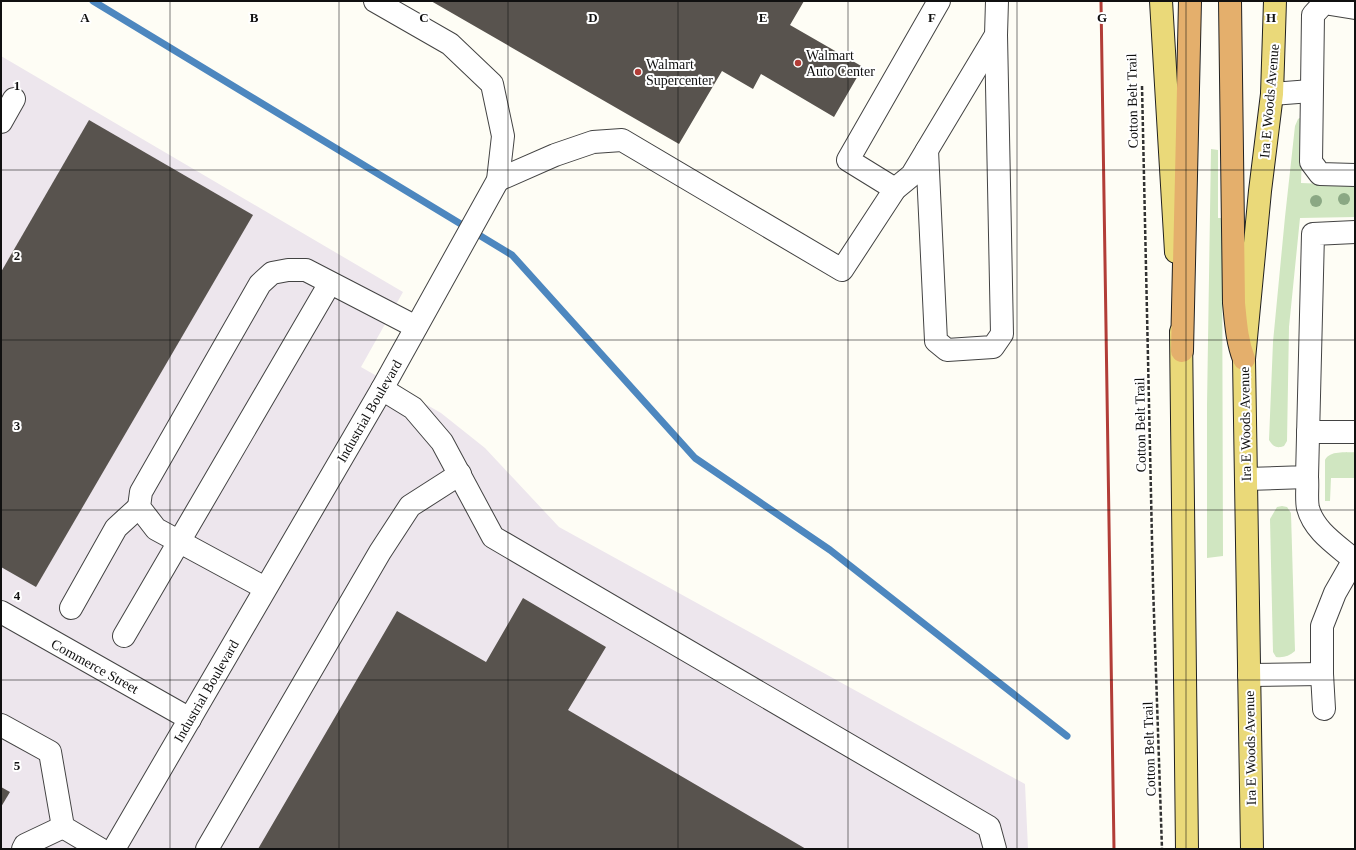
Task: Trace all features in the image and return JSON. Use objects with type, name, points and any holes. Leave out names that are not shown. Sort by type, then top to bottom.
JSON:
[{"type":"highway","points":[[1182,351],[1190,1]]},
{"type":"highway","points":[[1230,1],[1234,303],[1236,330],[1239,346],[1244,359]]},
{"type":"main road","points":[[1161,1],[1182,351],[1187,849]]},
{"type":"main road","name":"Ira E Woods Avenue","points":[[1252,849],[1244,359],[1260,191],[1272,94],[1275,1]]},
{"type":"street","name":"Industrial Boulevard","points":[[114,849],[382,389],[498,180],[503,136],[492,84],[450,44],[375,1]]},
{"type":"street","points":[[895,189],[848,160],[939,1]]},
{"type":"street","points":[[927,150],[936,341],[946,350],[993,347],[1002,334],[996,35],[997,1]]},
{"type":"street","points":[[1355,8],[1324,3],[1313,15],[1311,91],[1311,162],[1320,174],[1355,175]]},
{"type":"street","points":[[498,180],[555,155],[593,142],[622,140],[842,270],[895,189],[912,175],[996,35]]},
{"type":"street","points":[[1272,94],[1311,91]]},
{"type":"street","points":[[1,122],[14,99]]},
{"type":"street","points":[[1324,709],[1322,626],[1335,593],[1354,558],[1325,535],[1315,524],[1308,508],[1307,477],[1313,234],[1355,232]]},
{"type":"street","points":[[71,608],[116,528],[139,507],[141,492],[260,284],[272,273],[288,270],[306,270],[416,327]]},
{"type":"street","points":[[124,636],[330,283]]},
{"type":"street","points":[[382,389],[413,408],[442,442],[493,537],[989,827],[995,849]]},
{"type":"street","points":[[1308,432],[1355,432]]},
{"type":"street","points":[[207,849],[380,552],[410,506],[460,474]]},
{"type":"street","points":[[1246,479],[1307,477]]},
{"type":"street","points":[[139,507],[156,529],[265,588]]},
{"type":"street","name":"Commerce Street","points":[[1,612],[190,719]]},
{"type":"street","points":[[1249,675],[1322,674]]},
{"type":"street","points":[[1,725],[50,752],[63,827],[100,849]]},
{"type":"street","points":[[22,849],[25,845],[63,827]]},
{"type":"path","name":"Cotton Belt Trail","points":[[1141,81],[1153,585],[1162,849]]},
{"type":"shaded area","points":[[1,56],[403,292],[361,367],[441,413],[485,448],[559,527],[1025,784],[1028,849],[1,849]]},
{"type":"green space","points":[[1303,116],[1301,183],[1355,185],[1355,217],[1300,218],[1289,327],[1287,441],[1284,446],[1277,447],[1269,440],[1273,342],[1295,126],[1298,119]]},
{"type":"green space","points":[[1211,149],[1218,150],[1218,218],[1222,218],[1223,556],[1207,558],[1207,406]]},
{"type":"green space","points":[[1355,452],[1355,478],[1331,478],[1330,501],[1325,501],[1325,460],[1334,453]]},
{"type":"green space","points":[[1277,507],[1287,507],[1291,513],[1295,651],[1286,656],[1276,657],[1273,652],[1270,519]]},
{"type":"building","name":"Walmart Supercenter","points":[[431,1],[804,1],[790,25],[863,67],[834,117],[761,74],[753,89],[722,71],[679,144]]},
{"type":"building","points":[[89,120],[253,215],[36,587],[1,567],[1,272]]},
{"type":"building","points":[[523,598],[606,647],[568,710],[806,849],[258,849],[397,611],[486,662]]},
{"type":"building","points":[[1,787],[10,792],[1,807]]},
{"type":"waterway","points":[[93,1],[512,255],[695,458],[830,550],[1067,736]]},
{"type":"railway","points":[[1101,1],[1114,849]]},
{"type":"place","name":"Walmart Auto Center","points":[[798,63]]},
{"type":"place","name":"Walmart Supercenter","points":[[638,72]]}]
